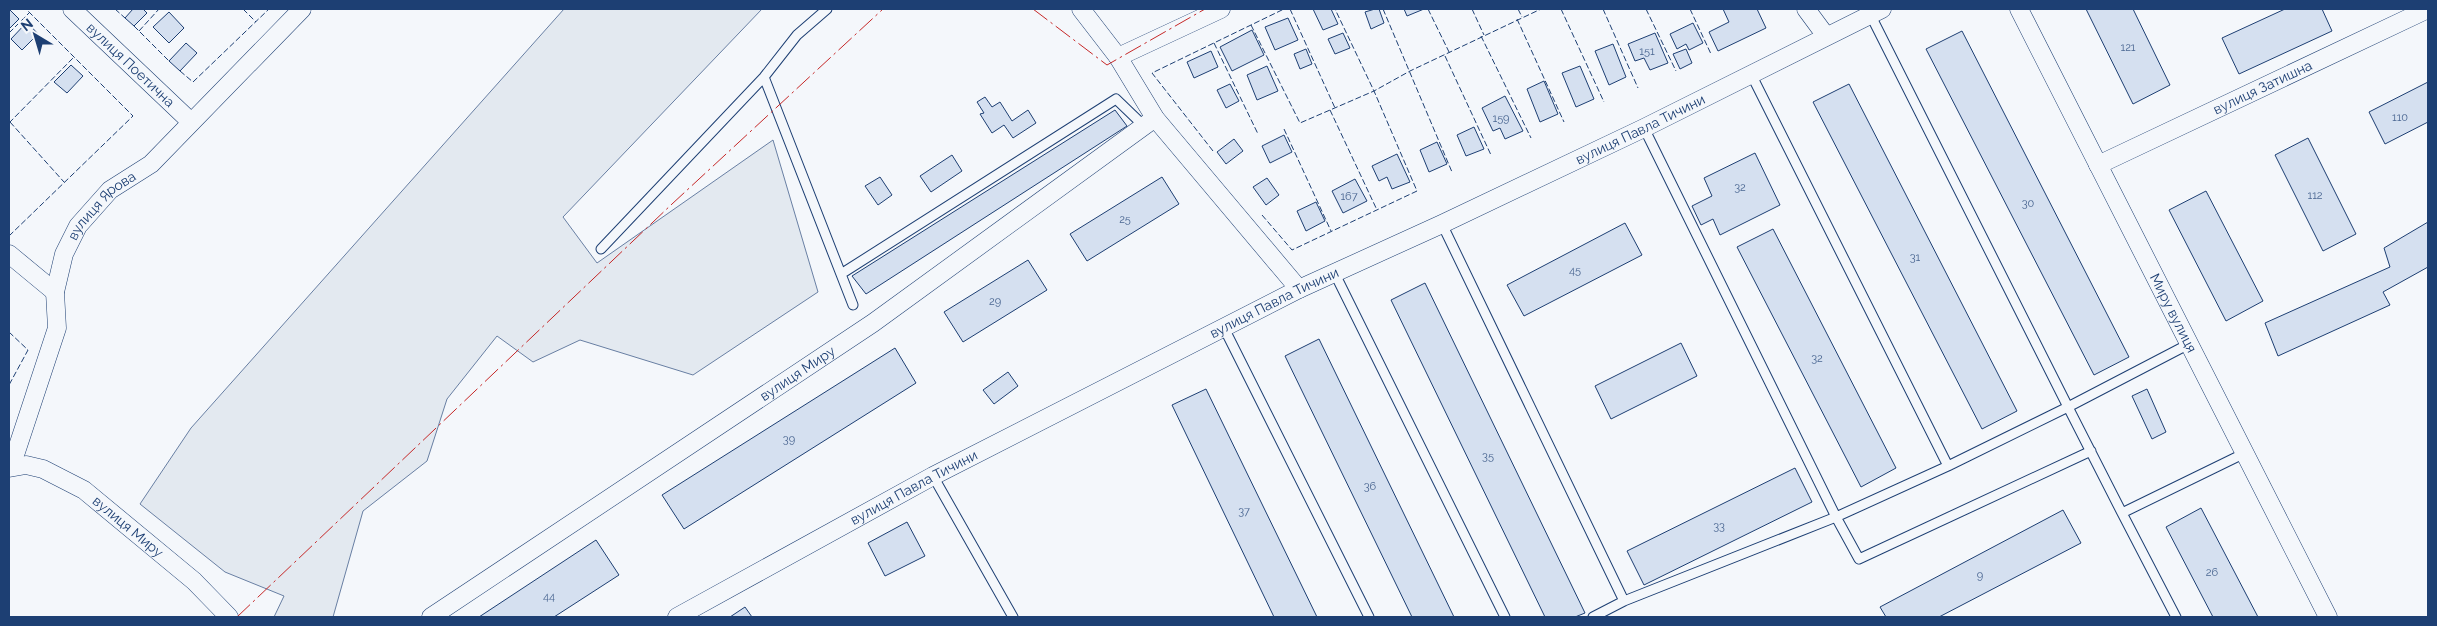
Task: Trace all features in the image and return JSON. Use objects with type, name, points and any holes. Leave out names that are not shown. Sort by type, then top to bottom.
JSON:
[{"type":"street","name":"вулиця Поетична","points":[[72,9],[191,122]]},
{"type":"street","name":"вулиця Ярова","points":[[10,468],[57,328],[55,292],[64,254],[78,226],[110,190],[152,164],[302,9]]},
{"type":"street","points":[[1081,9],[1118,57],[1149,122],[1300,289]]},
{"type":"street","points":[[1118,57],[1221,9]]},
{"type":"street","points":[[1806,9],[1826,36]]},
{"type":"street","name":"Миру вулиця","points":[[2019,9],[2328,617]]},
{"type":"street","name":"вулиця Затишна","points":[[2098,165],[2428,9]]},
{"type":"street","name":"вулиця Павла Тичини","points":[[677,617],[933,476],[1300,289],[1644,128],[1876,11]]},
{"type":"street","name":"вулиця Миру","points":[[431,617],[873,323],[1149,122]]},
{"type":"street","points":[[9,254],[55,292]]},
{"type":"street","name":"вулиця Миру","points":[[10,468],[26,465],[43,469],[84,490],[194,581],[229,617]]},
{"type":"lane","points":[[601,249],[764,77],[797,35],[827,9]]},
{"type":"lane","points":[[1876,11],[2068,407],[2176,617]]},
{"type":"lane","points":[[1752,74],[1948,466]]},
{"type":"lane","points":[[764,77],[853,305]]},
{"type":"lane","points":[[841,274],[1116,99],[1149,122]]},
{"type":"lane","points":[[1644,128],[1836,517],[1859,559],[2091,452]]},
{"type":"lane","points":[[1442,224],[1624,602]]},
{"type":"lane","points":[[1335,274],[1505,617]]},
{"type":"lane","points":[[1224,328],[1368,617]]},
{"type":"lane","points":[[1593,617],[1624,602],[1836,517],[1948,466],[2068,407],[2189,344]]},
{"type":"lane","points":[[2122,513],[2245,453]]},
{"type":"lane","points":[[933,476],[1013,617]]},
{"type":"shaded area","points":[[564,9],[762,9],[563,217],[597,263],[773,140],[818,292],[693,375],[580,340],[533,362],[497,336],[447,399],[427,461],[363,511],[333,617],[274,617],[284,596],[225,572],[140,504],[191,428]]},
{"type":"building","points":[[133,9],[143,9],[147,13],[134,26],[125,18]]},
{"type":"building","points":[[1313,9],[1331,9],[1338,24],[1323,30]]},
{"type":"building","points":[[1379,9],[1384,23],[1371,29],[1365,12]]},
{"type":"building","points":[[1404,9],[1424,9],[1407,16]]},
{"type":"building","points":[[1723,9],[1757,9],[1766,28],[1718,51],[1709,32],[1729,22]]},
{"type":"building","points":[[2086,9],[2133,9],[2170,85],[2133,104]]},
{"type":"building","points":[[2285,9],[2322,9],[2332,31],[2239,74],[2222,38]]},
{"type":"building","points":[[10,10],[19,19],[9,29],[9,12]]},
{"type":"building","points":[[169,12],[184,28],[169,43],[153,27]]},
{"type":"building","points":[[1288,18],[1298,40],[1275,50],[1265,27]]},
{"type":"building","points":[[27,22],[38,34],[22,50],[11,39]]},
{"type":"building","points":[[1693,23],[1703,43],[1689,50],[1686,44],[1677,49],[1670,34]]},
{"type":"building","points":[[1252,30],[1264,55],[1232,71],[1220,47]]},
{"type":"building","points":[[1962,31],[2129,357],[2094,375],[1926,49]]},
{"type":"building","points":[[1343,33],[1350,48],[1335,54],[1328,39]]},
{"type":"building","points":[[1655,33],[1668,63],[1650,70],[1644,58],[1635,61],[1628,44]]},
{"type":"building","points":[[186,43],[197,53],[180,71],[169,61]]},
{"type":"building","points":[[1613,44],[1626,77],[1609,85],[1595,51]]},
{"type":"building","points":[[1306,49],[1312,64],[1300,69],[1294,54]]},
{"type":"building","points":[[1686,49],[1692,63],[1680,69],[1673,54]]},
{"type":"building","points":[[1211,51],[1218,67],[1194,78],[1187,62]]},
{"type":"building","points":[[71,65],[83,76],[67,93],[54,82]]},
{"type":"building","points":[[1267,66],[1278,91],[1257,100],[1247,75]]},
{"type":"building","points":[[1580,66],[1594,99],[1576,107],[1562,73]]},
{"type":"building","points":[[1544,81],[1558,114],[1540,122],[1527,89]]},
{"type":"building","points":[[2428,82],[2428,122],[2385,144],[2369,112]]},
{"type":"building","points":[[1230,84],[1239,101],[1226,108],[1217,90]]},
{"type":"building","points":[[1849,84],[2017,411],[1982,429],[1813,102]]},
{"type":"building","points":[[1505,96],[1523,131],[1505,139],[1500,128],[1493,131],[1482,108]]},
{"type":"building","points":[[985,97],[992,107],[1000,102],[1012,121],[1028,110],[1036,123],[1013,138],[1004,125],[992,133],[980,114],[984,113],[977,102]]},
{"type":"building","points":[[1115,110],[1127,126],[866,294],[852,276]]},
{"type":"building","points":[[1474,127],[1484,149],[1466,156],[1457,135]]},
{"type":"building","points":[[1284,135],[1292,152],[1270,163],[1262,146]]},
{"type":"building","points":[[2308,138],[2356,234],[2323,251],[2275,155]]},
{"type":"building","points":[[1234,139],[1243,151],[1226,164],[1217,152]]},
{"type":"building","points":[[1437,142],[1447,164],[1429,172],[1420,150]]},
{"type":"building","points":[[1755,153],[1780,205],[1720,235],[1713,219],[1701,225],[1692,206],[1712,196],[1704,178]]},
{"type":"building","points":[[1397,154],[1410,182],[1392,189],[1387,177],[1379,181],[1372,166]]},
{"type":"building","points":[[952,155],[962,171],[931,192],[920,176]]},
{"type":"building","points":[[880,177],[892,195],[878,205],[865,186]]},
{"type":"building","points":[[1162,177],[1179,204],[1087,261],[1070,234]]},
{"type":"building","points":[[1267,178],[1279,195],[1266,205],[1253,187]]},
{"type":"building","points":[[1355,179],[1367,201],[1343,213],[1332,191]]},
{"type":"building","points":[[2206,191],[2263,301],[2226,321],[2169,210]]},
{"type":"building","points":[[1316,202],[1325,221],[1306,231],[1297,211]]},
{"type":"building","points":[[2428,222],[2428,267],[2383,292],[2390,305],[2278,356],[2265,323],[2390,267],[2384,248]]},
{"type":"building","points":[[1625,223],[1642,255],[1524,316],[1507,285]]},
{"type":"building","points":[[1773,229],[1896,468],[1861,487],[1737,247]]},
{"type":"building","points":[[1028,260],[1047,290],[963,342],[944,312]]},
{"type":"building","points":[[1425,283],[1585,613],[1575,617],[1545,617],[1391,300]]},
{"type":"building","points":[[1319,339],[1454,617],[1412,617],[1285,356]]},
{"type":"building","points":[[1681,343],[1697,376],[1611,419],[1595,386]]},
{"type":"building","points":[[895,348],[916,383],[684,529],[662,495]]},
{"type":"building","points":[[1008,372],[1018,386],[994,404],[983,390]]},
{"type":"building","points":[[1206,389],[1317,617],[1274,617],[1172,405]]},
{"type":"building","points":[[2147,389],[2166,432],[2152,439],[2132,396]]},
{"type":"building","points":[[1795,468],[1812,502],[1644,585],[1627,551]]},
{"type":"building","points":[[2201,508],[2258,617],[2213,617],[2166,527]]},
{"type":"building","points":[[2063,510],[2081,543],[1939,617],[1886,617],[1880,607]]},
{"type":"building","points":[[907,522],[925,556],[885,576],[868,543]]},
{"type":"building","points":[[596,540],[619,575],[554,617],[479,617]]},
{"type":"building","points":[[745,607],[752,617],[730,617]]},
{"type":"fence","points":[[9,236],[133,116],[26,9]]},
{"type":"fence","points":[[115,9],[125,18]]},
{"type":"fence","points":[[139,31],[159,9]]},
{"type":"fence","points":[[243,9],[256,22]]},
{"type":"fence","points":[[180,71],[193,82],[269,9]]},
{"type":"fence","points":[[1213,151],[1152,73],[1284,9]]},
{"type":"fence","points":[[1290,9],[1335,108]]},
{"type":"fence","points":[[1262,215],[1292,250],[1417,191],[1374,91],[1335,9]]},
{"type":"fence","points":[[1383,9],[1452,172]]},
{"type":"fence","points":[[1428,9],[1450,54]]},
{"type":"fence","points":[[1472,9],[1484,35]]},
{"type":"fence","points":[[1518,9],[1522,17]]},
{"type":"fence","points":[[1251,25],[1300,123],[1374,91],[1410,71],[1541,9]]},
{"type":"fence","points":[[1561,9],[1604,102]]},
{"type":"fence","points":[[1603,9],[1638,88]]},
{"type":"fence","points":[[1646,9],[1676,71]]},
{"type":"fence","points":[[1690,9],[1711,54]]},
{"type":"fence","points":[[9,33],[30,12]]},
{"type":"fence","points":[[1517,19],[1564,122]]},
{"type":"fence","points":[[134,26],[169,61]]},
{"type":"fence","points":[[1481,36],[1531,138]]},
{"type":"fence","points":[[1214,43],[1258,134]]},
{"type":"fence","points":[[1445,56],[1491,155]]},
{"type":"fence","points":[[9,123],[74,57]]},
{"type":"fence","points":[[1330,110],[1377,210]]},
{"type":"fence","points":[[10,122],[64,182]]},
{"type":"fence","points":[[1284,129],[1331,231]]},
{"type":"fence","points":[[9,332],[28,350],[9,385]]},
{"type":"power","points":[[237,617],[672,204],[883,9]]},
{"type":"power","points":[[1033,9],[1107,65],[1205,9]]}]
